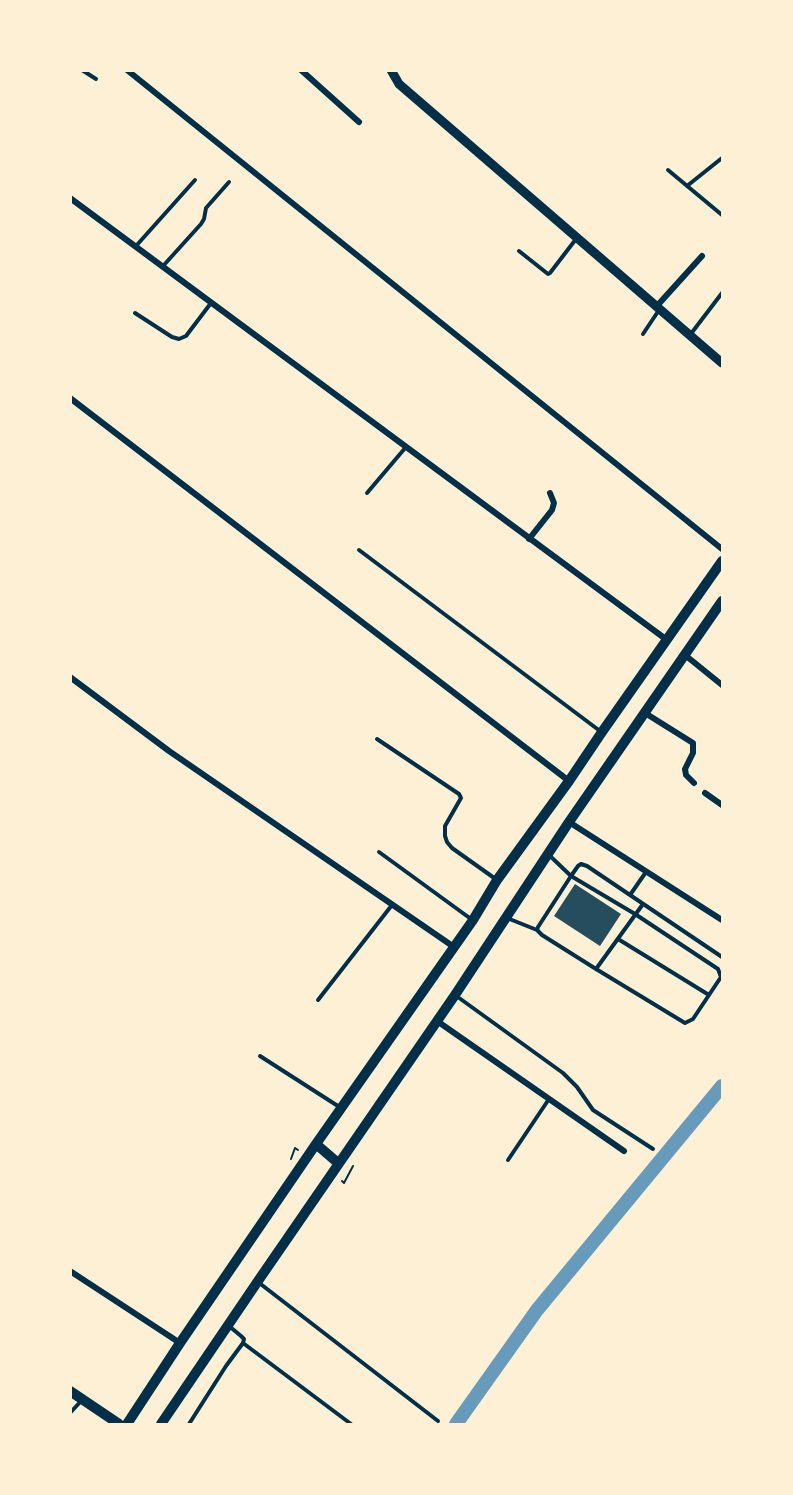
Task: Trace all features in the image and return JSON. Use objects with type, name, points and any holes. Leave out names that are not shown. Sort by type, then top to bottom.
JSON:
[{"type":"main road","points":[[127,1425],[316,1144],[473,920],[497,880],[723,561]]},
{"type":"main road","points":[[161,1425],[455,995],[569,822],[723,601]]},
{"type":"main road","points":[[316,1144],[338,1163]]},
{"type":"main road","points":[[70,1391],[119,1425]]},
{"type":"street","points":[[128,70],[723,549]]},
{"type":"street","points":[[301,70],[359,122]]},
{"type":"street","points":[[391,70],[399,84],[723,363]]},
{"type":"street","points":[[70,198],[667,641]]},
{"type":"street","points":[[658,308],[702,256]]},
{"type":"street","points":[[70,398],[569,781]]},
{"type":"street","points":[[530,539],[552,510],[554,503],[550,493]]},
{"type":"street","points":[[685,655],[723,685]]},
{"type":"street","points":[[70,677],[169,751],[454,947]]},
{"type":"street","points":[[645,713],[691,741],[693,753],[685,770],[686,775],[694,783]]},
{"type":"street","points":[[705,793],[723,805]]},
{"type":"street","points":[[569,822],[723,920]]},
{"type":"street","points":[[436,1020],[624,1151]]},
{"type":"street","points":[[70,1271],[180,1343]]},
{"type":"lane","points":[[82,70],[96,79]]},
{"type":"lane","points":[[687,186],[723,158]]},
{"type":"lane","points":[[668,170],[723,215]]},
{"type":"lane","points":[[136,247],[195,180]]},
{"type":"lane","points":[[163,267],[201,224],[206,208],[229,182]]},
{"type":"lane","points":[[519,251],[548,274],[576,238]]},
{"type":"lane","points":[[689,335],[723,293]]},
{"type":"lane","points":[[135,313],[172,337],[179,339],[186,336],[211,303]]},
{"type":"lane","points":[[643,334],[658,308]]},
{"type":"lane","points":[[367,493],[406,447]]},
{"type":"lane","points":[[358,550],[602,732]]},
{"type":"lane","points":[[377,739],[459,794],[461,798],[445,826],[447,842],[497,880]]},
{"type":"lane","points":[[379,852],[473,920]]},
{"type":"lane","points":[[506,917],[537,930],[685,1023],[693,1019],[710,995],[721,977],[718,969],[635,914],[571,876],[548,854]]},
{"type":"lane","points":[[537,930],[581,864],[723,957]]},
{"type":"lane","points":[[630,895],[646,871]]},
{"type":"lane","points":[[596,969],[643,904]]},
{"type":"lane","points":[[318,1000],[392,905]]},
{"type":"lane","points":[[618,939],[710,995]]},
{"type":"lane","points":[[455,995],[563,1073],[577,1087],[593,1110],[653,1149]]},
{"type":"lane","points":[[260,1056],[341,1108]]},
{"type":"lane","points":[[508,1160],[549,1099]]},
{"type":"lane","points":[[258,1281],[438,1421]]},
{"type":"lane","points":[[189,1425],[243,1343],[244,1339],[228,1326]]},
{"type":"lane","points":[[243,1343],[351,1425]]},
{"type":"lane","points":[[70,1413],[83,1400]]},
{"type":"path","points":[[295,1148],[305,1155]]},
{"type":"path","points":[[334,1176],[344,1183],[354,1162]]},
{"type":"building","points":[[575,884],[621,914],[600,946],[554,916]]},
{"type":"waterway","points":[[456,1424],[537,1310],[722,1086]]}]
